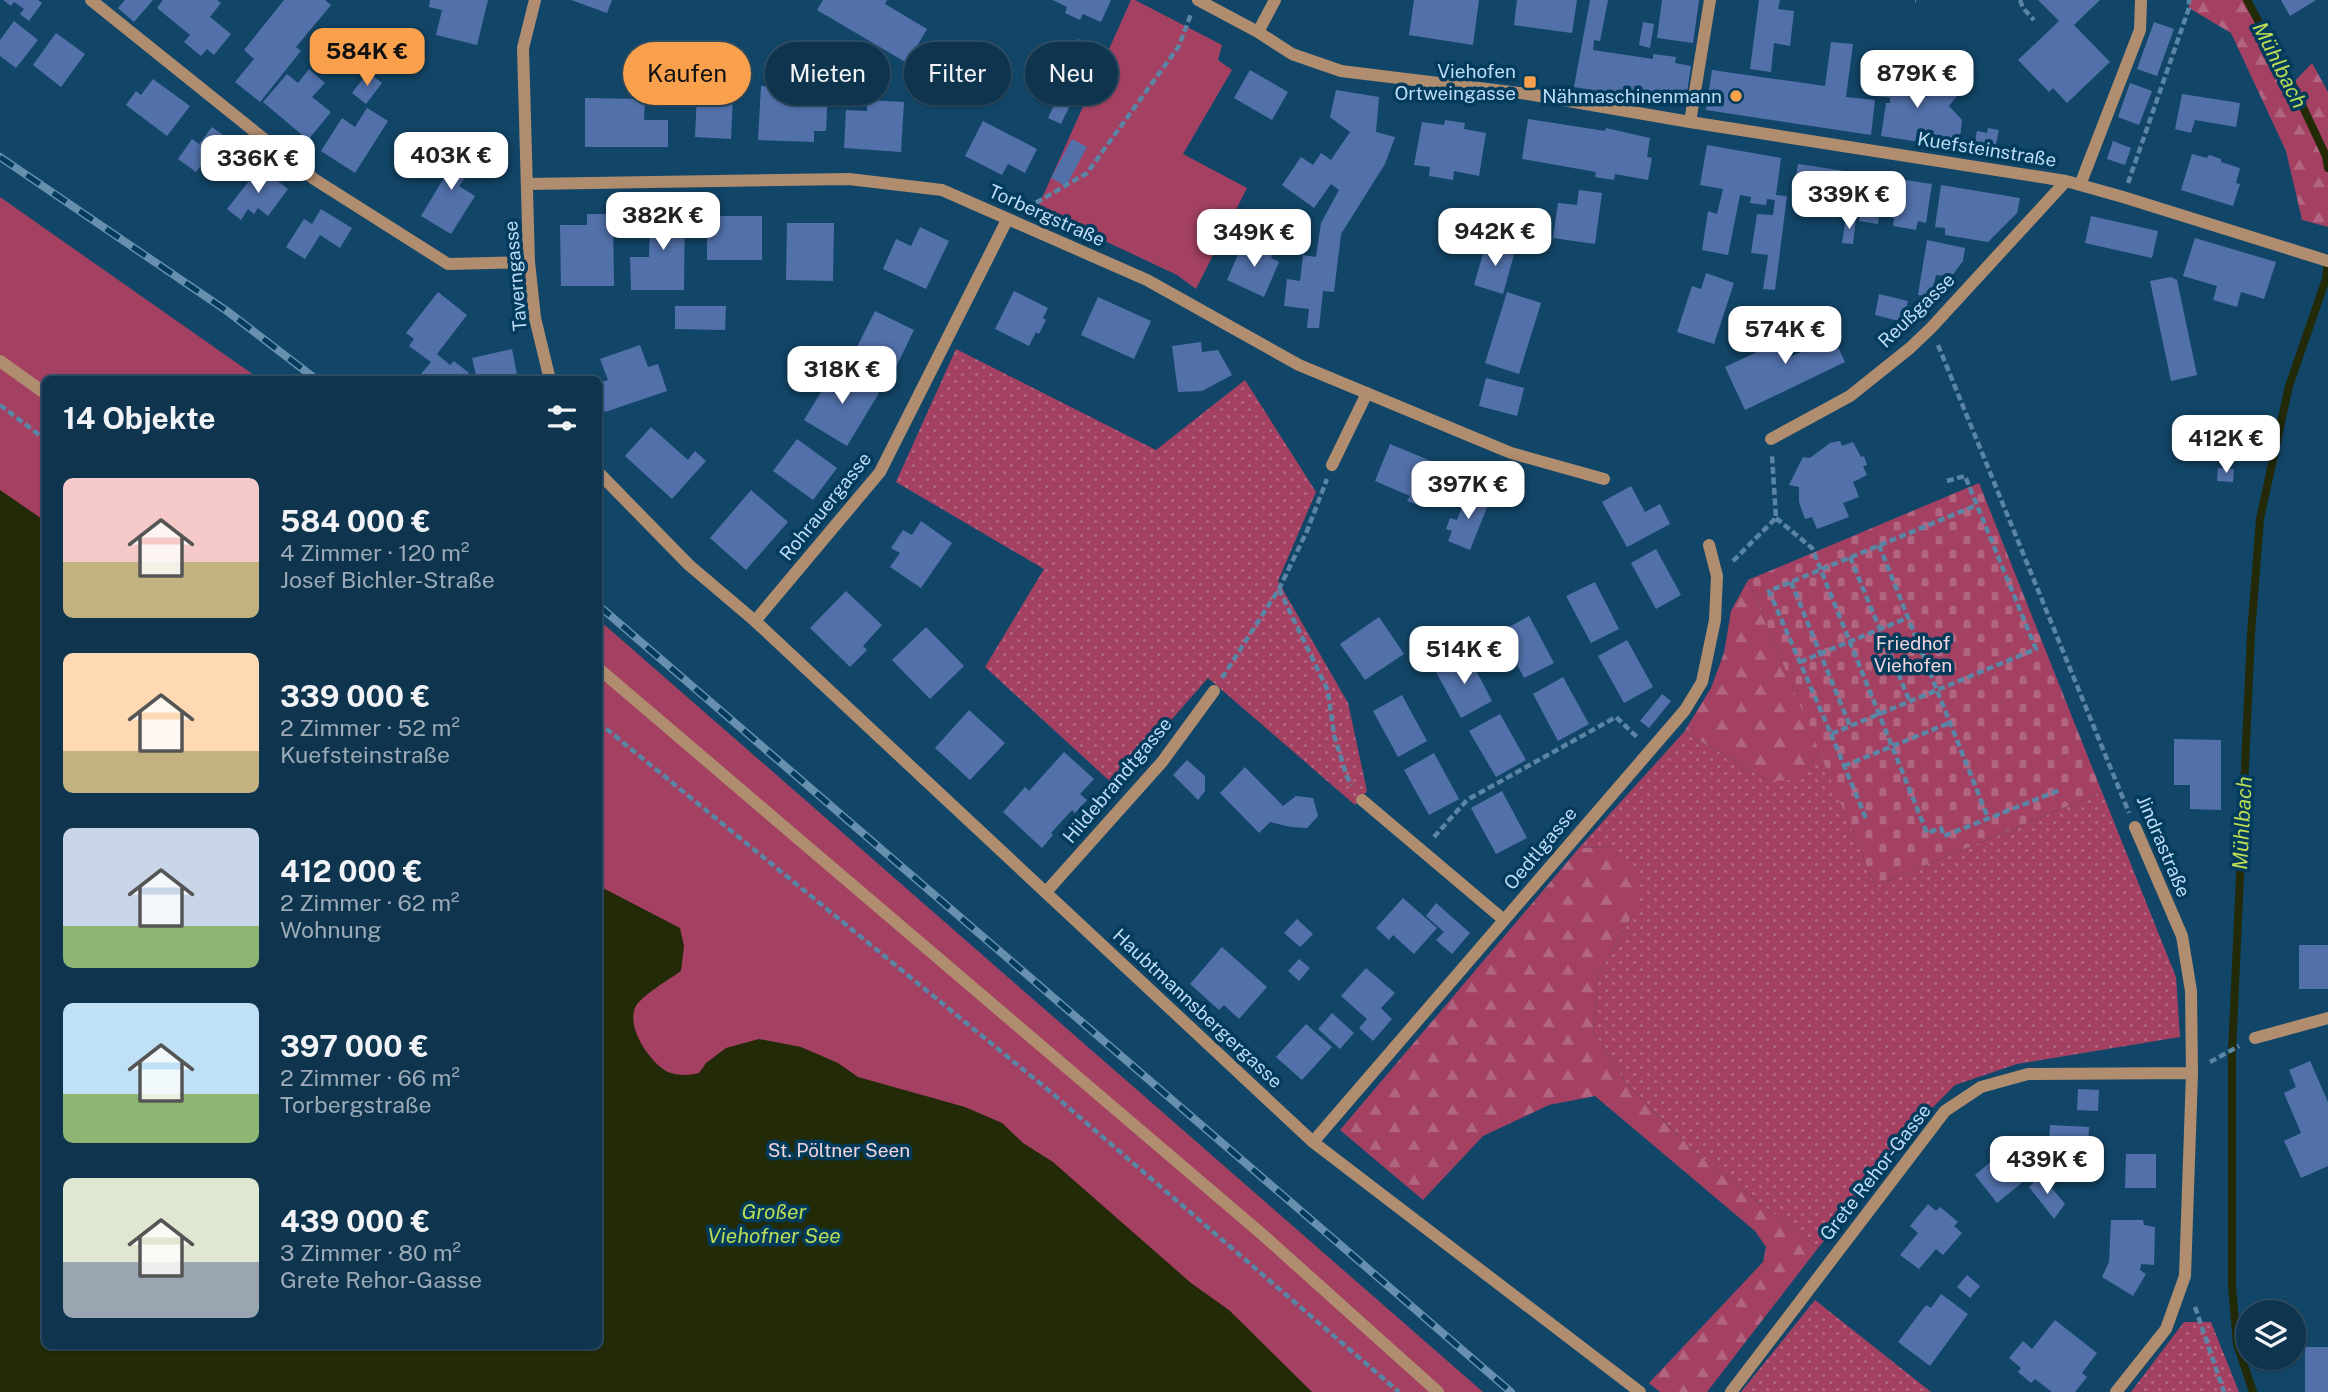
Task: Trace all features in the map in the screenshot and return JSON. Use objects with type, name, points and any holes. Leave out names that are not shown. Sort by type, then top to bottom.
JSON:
[{"type":"street","points":[[91,0],[314,179],[448,264],[529,261]]},
{"type":"street","name":"Taverngasse","points":[[535,0],[523,48],[529,261],[535,318],[549,376]]},
{"type":"street","points":[[1258,32],[1275,0]]},
{"type":"street","points":[[1690,122],[1710,0]]},
{"type":"street","name":"Kuefsteinstraße","points":[[2080,185],[2140,30],[2141,0]]},
{"type":"street","name":"Kuefsteinstraße","points":[[1195,6],[1258,32],[1292,54],[1341,71],[1528,94],[2066,181],[2328,261]]},
{"type":"street","name":"Torbergstraße","points":[[527,184],[849,179],[942,190],[1147,280],[1299,365],[1511,453],[1604,479]]},
{"type":"street","name":"Reußgasse","points":[[1771,439],[1850,396],[1910,348],[2066,181]]},
{"type":"street","name":"Rohrauergasse","points":[[755,621],[880,472],[1007,220]]},
{"type":"street","points":[[0,362],[42,391]]},
{"type":"street","points":[[1332,465],[1367,393]]},
{"type":"street","points":[[602,476],[689,565],[755,621]]},
{"type":"street","name":"Oedtlgasse","points":[[1313,1142],[1685,710],[1702,682],[1715,620],[1717,576],[1709,545]]},
{"type":"street","name":"Haubtmannsbergergasse","points":[[755,621],[1313,1142],[1640,1392]]},
{"type":"street","points":[[602,670],[1263,1235],[1438,1392]]},
{"type":"street","name":"Hildebrandtgasse","points":[[1046,892],[1162,762],[1214,691]]},
{"type":"street","points":[[1362,800],[1504,920]]},
{"type":"street","name":"Jindrastraße","points":[[2116,1392],[2166,1329],[2185,1276],[2192,1073],[2191,991],[2182,936],[2135,827]]},
{"type":"street","points":[[2252,1039],[2328,1018]]},
{"type":"street","name":"Grete Rehor-Gasse","points":[[1731,1392],[1945,1111],[1981,1087],[2028,1074],[2192,1073]]},
{"type":"path","points":[[2020,0],[2023,8],[2034,20]]},
{"type":"path","points":[[2123,197],[2189,8],[2189,0]]},
{"type":"path","points":[[1007,220],[1087,173],[1180,46],[1195,6]]},
{"type":"path","name":"Jindrastraße","points":[[1931,328],[2135,827]]},
{"type":"path","points":[[0,405],[42,436]]},
{"type":"path","points":[[1771,439],[1776,518],[1812,548],[1927,833],[1941,828],[1944,836],[2060,790]]},
{"type":"path","points":[[1214,691],[1279,589],[1307,531],[1332,465]]},
{"type":"path","points":[[1831,734],[2036,649],[1965,476],[1947,481]]},
{"type":"path","points":[[1867,821],[1769,591],[1977,505]]},
{"type":"path","points":[[1717,576],[1776,518]]},
{"type":"path","points":[[1879,545],[1988,818]]},
{"type":"path","points":[[1850,557],[1910,702]]},
{"type":"path","points":[[1791,582],[1850,726]]},
{"type":"path","points":[[1279,589],[1328,691],[1334,735],[1348,777],[1362,800]]},
{"type":"path","points":[[1800,662],[1907,618]]},
{"type":"path","points":[[1422,850],[1467,800],[1616,717],[1650,749]]},
{"type":"path","points":[[1844,766],[1950,723]]},
{"type":"path","points":[[602,725],[1047,1088],[1399,1392]]},
{"type":"path","points":[[2216,1059],[2252,1039]]},
{"type":"path","points":[[2185,1276],[2224,1392]]},
{"type":"green space","points":[[1131,0],[1135,0],[1222,45],[1218,60],[1232,70],[1183,154],[1247,188],[1196,289],[1177,275],[1037,209],[1084,105],[1118,105],[1118,42],[1112,42]]},
{"type":"green space","points":[[2189,0],[2246,0],[2292,84],[2312,63],[2328,92],[2328,227],[2302,220],[2286,151],[2231,33],[2189,8]]},
{"type":"green space","name":"St. Pöltner Seen","points":[[0,197],[255,376],[42,376],[42,1349],[602,1349],[602,623],[1483,1392],[0,1392]]},
{"type":"green space","points":[[956,349],[1156,450],[1245,380],[1316,492],[1278,581],[1348,703],[1367,791],[1355,805],[1208,678],[1114,785],[985,667],[1044,569],[896,482]]},
{"type":"green space","name":"Friedhof Viehofen","points":[[1979,483],[2102,792],[1875,886],[1748,580]]},
{"type":"green space","points":[[1748,580],[1820,752],[1808,767],[1791,780],[1770,781],[1684,732],[1711,688],[1724,653],[1731,611]]},
{"type":"green space","points":[[1684,732],[1770,781],[1808,767],[1820,752],[1875,886],[2102,792],[2176,977],[2180,1037],[2017,1064],[1955,1085],[1931,1109],[1818,1248],[1696,1153],[1625,1082],[1593,1031],[1598,975],[1632,916],[1608,847],[1579,848]]},
{"type":"green space","points":[[1608,847],[1634,867],[1642,892],[1632,916],[1598,975],[1593,1031],[1625,1082],[1696,1153],[1818,1248],[1707,1392],[1660,1392],[1649,1383],[1763,1262],[1766,1247],[1755,1231],[1595,1096],[1549,1105],[1483,1136],[1423,1200],[1340,1130],[1579,848]]},
{"type":"green space","points":[[1815,1300],[1931,1392],[1741,1392]]},
{"type":"green space","points":[[2184,1322],[2211,1322],[2239,1392],[2131,1392]]},
{"type":"water","name":"Großer Viehofner See","points":[[0,490],[42,519],[42,1349],[602,1349],[602,888],[680,928],[684,946],[681,971],[642,999],[633,1016],[640,1042],[663,1069],[680,1075],[699,1073],[706,1063],[726,1048],[759,1039],[801,1047],[838,1063],[858,1077],[965,1107],[1002,1123],[1023,1143],[1053,1162],[1191,1283],[1229,1310],[1312,1392],[0,1392]]},
{"type":"building","points":[[3,0],[38,0],[42,3],[29,21],[20,14],[24,9],[14,2],[11,6]]},
{"type":"building","points":[[125,0],[153,0],[134,22],[118,8]]},
{"type":"building","points":[[163,0],[217,0],[221,3],[210,17],[231,34],[214,55],[207,49],[201,56],[184,42],[190,35],[157,8]]},
{"type":"building","points":[[284,0],[325,0],[331,5],[296,47],[301,51],[260,102],[235,82],[254,59],[244,50]]},
{"type":"building","points":[[430,0],[488,0],[477,45],[436,35],[442,10],[429,7]]},
{"type":"building","points":[[571,0],[612,0],[607,13]]},
{"type":"building","points":[[823,0],[887,0],[885,4],[927,29],[919,42],[904,42],[904,61],[890,53],[890,42],[871,42],[817,10]]},
{"type":"building","points":[[1053,0],[1111,0],[1101,22],[1083,14],[1080,20],[1065,13],[1067,7]]},
{"type":"building","points":[[1414,0],[1479,0],[1473,45],[1409,35]]},
{"type":"building","points":[[1517,0],[1577,0],[1572,33],[1514,25]]},
{"type":"building","points":[[1590,0],[1608,0],[1600,41],[1594,40],[1593,50],[1653,59],[1653,54],[1676,57],[1675,63],[1691,66],[1685,105],[1574,87]]},
{"type":"building","points":[[1662,0],[1699,0],[1693,43],[1657,38]]},
{"type":"building","points":[[1759,0],[1780,0],[1778,9],[1794,11],[1790,46],[1774,43],[1771,72],[1750,69]]},
{"type":"building","points":[[2038,0],[2100,0],[2074,25],[2110,62],[2067,103],[2053,88],[2049,92],[2018,60],[2059,21]]},
{"type":"building","points":[[2281,0],[2316,0],[2290,16]]},
{"type":"building","points":[[14,21],[38,40],[16,68],[0,56],[0,40]]},
{"type":"building","points":[[1643,22],[1654,24],[1650,48],[1639,45]]},
{"type":"building","points":[[2154,22],[2174,29],[2157,76],[2137,69]]},
{"type":"building","points":[[56,33],[85,54],[61,87],[33,65]]},
{"type":"building","points":[[1831,42],[1853,44],[1846,97],[1875,100],[1871,135],[1706,110],[1712,70],[1825,86]]},
{"type":"building","points":[[1875,58],[1896,61],[1891,94],[1903,96],[1905,84],[1931,88],[1933,76],[1957,96],[1949,106],[1962,120],[1959,148],[1881,136],[1886,103],[1890,103],[1890,98],[1870,95]]},
{"type":"building","points":[[309,69],[325,83],[312,97],[331,112],[308,140],[263,102],[287,74],[298,83]]},
{"type":"building","points":[[1250,70],[1288,92],[1272,120],[1234,98]]},
{"type":"building","points":[[368,72],[382,83],[366,104],[352,93]]},
{"type":"building","points":[[153,79],[190,106],[167,136],[126,105],[136,91],[141,95]]},
{"type":"building","points":[[2130,83],[2152,91],[2139,125],[2118,117]]},
{"type":"building","points":[[761,86],[765,86],[765,105],[827,105],[826,131],[814,131],[814,142],[758,140]]},
{"type":"building","points":[[1336,90],[1379,97],[1376,132],[1395,137],[1385,164],[1341,234],[1334,292],[1323,291],[1319,328],[1307,328],[1309,309],[1284,306],[1287,279],[1300,281],[1303,255],[1316,257],[1321,223],[1339,190],[1331,184],[1314,208],[1282,185],[1301,157],[1313,165],[1321,153],[1331,160],[1350,132],[1330,117]]},
{"type":"building","points":[[2182,94],[2240,103],[2236,127],[2195,120],[2191,133],[2175,129]]},
{"type":"building","points":[[585,98],[623,99],[623,105],[645,105],[644,120],[668,120],[668,147],[585,147]]},
{"type":"building","points":[[904,102],[901,152],[844,148],[846,110],[867,111],[867,105]]},
{"type":"building","points":[[696,105],[733,105],[731,139],[695,137]]},
{"type":"building","points":[[1054,105],[1070,105],[1061,124],[1048,118]]},
{"type":"building","points":[[367,108],[388,121],[355,173],[321,151],[342,118],[355,127]]},
{"type":"building","points":[[1528,119],[1605,131],[1606,128],[1650,138],[1647,157],[1652,158],[1648,180],[1615,174],[1614,180],[1595,177],[1596,172],[1522,159]]},
{"type":"building","points":[[1445,120],[1465,123],[1464,129],[1486,133],[1479,176],[1454,171],[1453,180],[1429,176],[1430,167],[1414,165],[1422,122],[1444,125]]},
{"type":"building","points":[[983,121],[1037,149],[1025,173],[1008,164],[1002,175],[965,156]]},
{"type":"building","points":[[212,127],[247,152],[231,174],[222,167],[217,173],[203,163],[196,172],[178,159],[192,139],[199,144]]},
{"type":"building","points":[[1988,128],[1999,130],[1994,153],[1974,145],[1977,131],[1987,133]]},
{"type":"building","points":[[1072,139],[1087,147],[1066,186],[1051,178]]},
{"type":"building","points":[[2113,141],[2131,148],[2125,165],[2107,159]]},
{"type":"building","points":[[458,145],[478,160],[459,186],[475,196],[451,234],[421,216],[445,176],[439,172]]},
{"type":"building","points":[[1707,145],[1781,158],[1776,195],[1787,196],[1775,290],[1763,289],[1768,255],[1751,253],[1757,214],[1773,215],[1775,200],[1767,199],[1766,205],[1750,203],[1751,197],[1740,195],[1728,255],[1702,250],[1708,211],[1717,214],[1723,189],[1700,185]]},
{"type":"building","points":[[2192,154],[2207,158],[2209,155],[2240,168],[2236,183],[2240,184],[2233,206],[2181,190]]},
{"type":"building","points":[[1798,164],[1932,184],[1926,223],[1918,221],[1916,230],[1893,226],[1894,218],[1879,215],[1878,224],[1859,221],[1861,212],[1830,208],[1829,212],[1809,209],[1810,205],[1792,202]]},
{"type":"building","points":[[260,167],[288,189],[268,216],[258,208],[254,214],[248,209],[241,220],[227,209]]},
{"type":"building","points":[[1941,185],[2020,198],[2017,213],[1988,242],[1945,235],[1945,228],[1935,227]]},
{"type":"building","points":[[1579,190],[1602,193],[1595,244],[1553,238],[1558,203],[1577,205]]},
{"type":"building","points":[[661,199],[685,199],[684,290],[631,290],[630,257],[649,257],[650,221],[661,221]]},
{"type":"building","points":[[321,209],[352,228],[340,248],[320,235],[305,259],[286,247],[304,219],[312,224]]},
{"type":"building","points":[[587,214],[613,214],[614,286],[561,286],[560,225],[587,225]]},
{"type":"building","points":[[707,216],[762,216],[762,260],[707,260]]},
{"type":"building","points":[[2091,216],[2158,231],[2152,258],[2085,243]]},
{"type":"building","points":[[1846,217],[1856,218],[1853,244],[1842,243]]},
{"type":"building","points":[[787,223],[834,223],[833,281],[786,280]]},
{"type":"building","points":[[920,227],[949,241],[926,289],[883,269],[896,239],[911,246]]},
{"type":"building","points":[[2195,238],[2276,262],[2264,299],[2241,292],[2237,307],[2213,300],[2217,286],[2183,276]]},
{"type":"building","points":[[1927,240],[1965,248],[1963,261],[1951,277],[1936,275],[1931,297],[1918,295]]},
{"type":"building","points":[[1486,243],[1515,251],[1503,294],[1474,285]]},
{"type":"building","points":[[1257,244],[1274,252],[1271,258],[1279,262],[1264,297],[1227,280],[1242,245],[1254,251]]},
{"type":"building","points":[[1706,273],[1734,283],[1714,344],[1677,332],[1692,286],[1701,289]]},
{"type":"building","points":[[2171,277],[2177,280],[2197,375],[2171,381],[2150,281]]},
{"type":"building","points":[[1014,291],[1048,308],[1039,334],[1036,332],[1029,346],[995,329]]},
{"type":"building","points":[[438,292],[467,315],[437,354],[450,365],[454,361],[469,373],[466,376],[419,376],[431,362],[409,346],[414,339],[406,333]]},
{"type":"building","points":[[1507,292],[1541,303],[1519,374],[1485,363]]},
{"type":"building","points":[[1879,294],[1908,301],[1903,322],[1875,315]]},
{"type":"building","points":[[1098,297],[1151,321],[1134,359],[1081,335]]},
{"type":"building","points":[[675,306],[726,306],[725,330],[675,329]]},
{"type":"building","points":[[875,311],[914,330],[895,369],[890,366],[882,383],[851,368],[859,351],[856,349]]},
{"type":"building","points":[[1825,319],[1845,362],[1745,410],[1725,367],[1778,342],[1786,359],[1805,350],[1797,332]]},
{"type":"building","points":[[1201,342],[1202,352],[1218,350],[1232,375],[1202,391],[1178,392],[1172,346]]},
{"type":"building","points":[[640,345],[648,367],[658,364],[667,391],[605,412],[602,404],[602,382],[608,380],[600,359]]},
{"type":"building","points":[[512,349],[517,376],[476,376],[472,358]]},
{"type":"building","points":[[836,367],[879,393],[847,446],[804,420]]},
{"type":"building","points":[[1486,378],[1524,388],[1517,416],[1479,406]]},
{"type":"building","points":[[651,427],[688,460],[695,451],[706,461],[672,499],[625,456]]},
{"type":"building","points":[[797,439],[837,468],[813,500],[773,471]]},
{"type":"building","points":[[1840,441],[1842,446],[1853,442],[1861,457],[1864,456],[1867,465],[1863,466],[1867,475],[1853,482],[1859,497],[1843,503],[1849,517],[1817,529],[1812,517],[1805,519],[1799,502],[1799,487],[1789,485],[1803,457],[1810,458],[1830,443]]},
{"type":"building","points":[[1390,444],[1431,461],[1425,473],[1433,476],[1420,506],[1407,501],[1410,496],[1375,481]]},
{"type":"building","points":[[2218,468],[2234,469],[2233,482],[2217,481]]},
{"type":"building","points":[[1631,486],[1645,512],[1660,504],[1670,524],[1627,547],[1602,502]]},
{"type":"building","points":[[751,490],[788,522],[746,570],[710,538]]},
{"type":"building","points":[[1468,491],[1490,500],[1470,550],[1448,541],[1452,531],[1446,529],[1450,518],[1457,520]]},
{"type":"building","points":[[921,521],[952,543],[921,588],[890,567],[900,553],[891,548],[903,530],[912,535]]},
{"type":"building","points":[[1656,549],[1681,595],[1656,609],[1631,563]]},
{"type":"building","points":[[1595,582],[1619,629],[1591,643],[1566,596]]},
{"type":"building","points":[[846,591],[882,625],[863,646],[867,650],[850,667],[810,628]]},
{"type":"building","points":[[1529,616],[1554,663],[1524,678],[1500,632]]},
{"type":"building","points":[[1379,617],[1404,654],[1365,680],[1340,644]]},
{"type":"building","points":[[926,627],[964,666],[930,699],[892,660]]},
{"type":"building","points":[[1627,640],[1653,687],[1624,703],[1598,656]]},
{"type":"building","points":[[1468,655],[1492,701],[1461,718],[1436,672]]},
{"type":"building","points":[[1563,677],[1589,724],[1558,741],[1533,694]]},
{"type":"building","points":[[1662,694],[1671,701],[1649,728],[1640,721]]},
{"type":"building","points":[[1402,695],[1427,741],[1398,757],[1373,711]]},
{"type":"building","points":[[969,710],[1005,743],[970,780],[935,748]]},
{"type":"building","points":[[1500,714],[1526,760],[1496,777],[1469,731]]},
{"type":"building","points":[[2174,739],[2221,740],[2221,810],[2190,809],[2190,785],[2174,785]]},
{"type":"building","points":[[1064,752],[1094,779],[1080,794],[1087,800],[1075,813],[1072,810],[1051,833],[1053,835],[1042,848],[1003,812],[1025,787],[1029,791]]},
{"type":"building","points":[[1434,753],[1459,799],[1429,815],[1404,770]]},
{"type":"building","points":[[1187,760],[1205,776],[1205,791],[1198,800],[1173,775]]},
{"type":"building","points":[[1245,767],[1283,806],[1296,796],[1313,798],[1318,816],[1307,828],[1270,822],[1259,833],[1220,793]]},
{"type":"building","points":[[1502,791],[1527,838],[1496,854],[1471,808]]},
{"type":"building","points":[[1403,898],[1437,928],[1414,954],[1393,935],[1389,940],[1376,928]]},
{"type":"building","points":[[1436,903],[1470,933],[1452,954],[1436,940],[1444,932],[1426,916]]},
{"type":"building","points":[[1297,919],[1313,934],[1300,947],[1284,933]]},
{"type":"building","points":[[2299,945],[2328,945],[2328,989],[2299,989]]},
{"type":"building","points":[[1222,947],[1267,987],[1239,1019],[1224,1005],[1219,1010],[1190,984]]},
{"type":"building","points":[[1299,959],[1310,968],[1299,981],[1288,971]]},
{"type":"building","points":[[1366,968],[1395,993],[1381,1008],[1392,1019],[1373,1041],[1359,1028],[1367,1019],[1341,996]]},
{"type":"building","points":[[1332,1013],[1354,1033],[1340,1049],[1318,1029]]},
{"type":"building","points":[[1306,1024],[1332,1047],[1302,1080],[1276,1057]]},
{"type":"building","points":[[2310,1061],[2328,1102],[2328,1166],[2301,1178],[2284,1141],[2301,1133],[2284,1093],[2296,1087],[2289,1070]]},
{"type":"building","points":[[2078,1089],[2099,1090],[2098,1111],[2077,1110]]},
{"type":"building","points":[[2050,1125],[2089,1127],[2087,1171],[2048,1169]]},
{"type":"building","points":[[2006,1149],[2029,1177],[1997,1203],[1975,1175]]},
{"type":"building","points":[[2126,1154],[2156,1154],[2156,1188],[2125,1188]]},
{"type":"building","points":[[2041,1175],[2065,1204],[2054,1219],[2029,1187]]},
{"type":"building","points":[[1928,1204],[1936,1211],[1940,1207],[1958,1222],[1954,1226],[1962,1233],[1943,1255],[1936,1249],[1919,1269],[1900,1255],[1918,1233],[1910,1226]]},
{"type":"building","points":[[2111,1220],[2143,1220],[2144,1225],[2155,1227],[2154,1265],[2141,1264],[2140,1270],[2146,1274],[2133,1296],[2102,1277],[2109,1262]]},
{"type":"building","points":[[1967,1275],[1980,1286],[1970,1298],[1957,1287]]},
{"type":"building","points":[[1941,1294],[1968,1314],[1930,1366],[1898,1342],[1926,1305],[1931,1308]]},
{"type":"building","points":[[2055,1320],[2097,1353],[2082,1373],[2087,1377],[2075,1392],[2052,1392],[2035,1379],[2031,1383],[2018,1372],[2021,1368],[2009,1358],[2023,1341],[2032,1349]]},
{"type":"building","points":[[2306,1347],[2328,1347],[2328,1392],[2305,1392]]},
{"type":"waterway","name":"Mühlbach","points":[[2247,0],[2292,84],[2326,156],[2328,168]]},
{"type":"waterway","name":"Mühlbach","points":[[2253,1392],[2237,1344],[2232,1286],[2232,1052],[2251,634],[2260,519],[2289,386],[2326,279],[2328,261]]},
{"type":"railway","points":[[0,157],[227,311],[312,376]]},
{"type":"railway","points":[[602,608],[1511,1392]]},
{"type":"place","name":"Viehofen Ortweingasse","points":[[1530,82]]},
{"type":"place","name":"Nähmaschinenmann","points":[[1736,96]]}]
